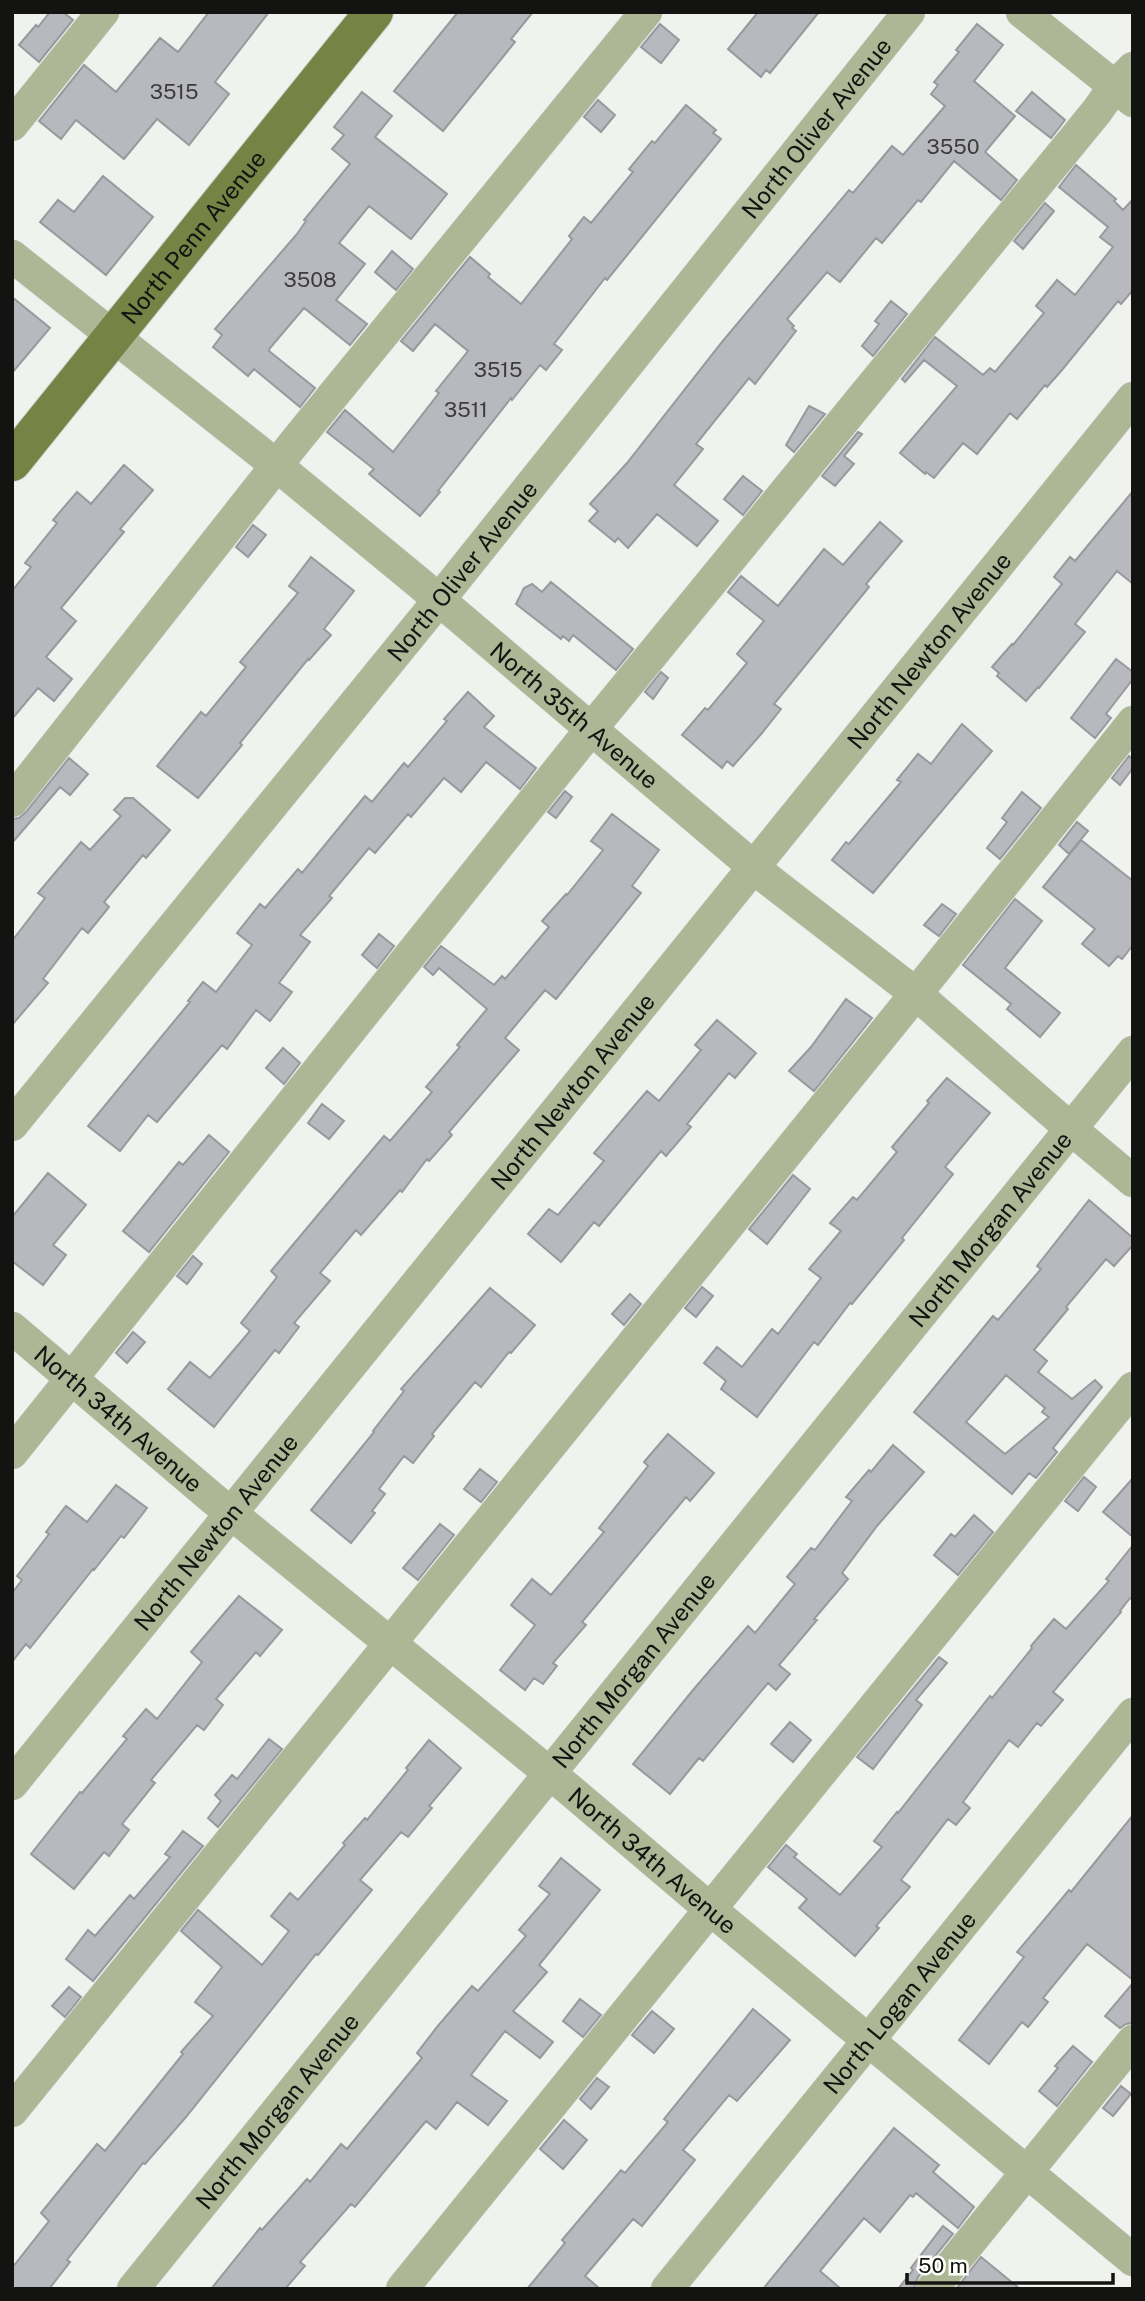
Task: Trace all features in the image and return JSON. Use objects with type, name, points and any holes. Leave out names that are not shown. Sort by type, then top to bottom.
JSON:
[{"type":"main road","name":"North Penn Avenue","points":[[12,462],[374,12]]},
{"type":"street","points":[[12,125],[103,12]]},
{"type":"street","points":[[12,801],[276,465],[646,12]]},
{"type":"street","name":"North Oliver Avenue","points":[[12,1125],[439,600],[909,12]]},
{"type":"street","points":[[12,1453],[592,728],[1097,111],[1127,85],[1022,12]]},
{"type":"street","name":"North 35th Avenue","points":[[12,256],[276,465],[753,865],[915,993],[1133,1181]]},
{"type":"street","name":"North Newton Avenue","points":[[12,1784],[1133,398]]},
{"type":"street","points":[[12,2111],[1133,722]]},
{"type":"street","name":"North Morgan Avenue","points":[[133,2289],[1133,1052]]},
{"type":"street","name":"North 34th Avenue","points":[[12,1328],[1133,2260]]},
{"type":"street","points":[[402,2289],[1133,1388]]},
{"type":"street","name":"North Logan Avenue","points":[[667,2289],[1133,1714]]},
{"type":"street","points":[[932,2289],[1133,2041]]},
{"type":"building","points":[[50,12],[63,12],[73,20],[39,62],[19,45]]},
{"type":"building","points":[[209,12],[269,12],[215,82],[229,94],[189,145],[157,119],[124,159],[76,120],[61,139],[39,121],[84,65],[116,92],[160,38],[178,52]]},
{"type":"building","points":[[458,12],[533,12],[511,39],[515,42],[443,131],[394,91]]},
{"type":"building","points":[[758,12],[819,12],[770,73],[766,70],[761,77],[728,49]]},
{"type":"building","points":[[660,24],[679,40],[661,63],[641,47]]},
{"type":"building","points":[[977,24],[1003,45],[974,81],[1015,116],[985,152],[1017,180],[1001,200],[954,161],[921,202],[918,200],[882,243],[876,238],[840,282],[827,272],[787,319],[796,331],[755,384],[749,378],[696,444],[703,449],[674,485],[718,521],[697,546],[657,514],[628,548],[618,538],[615,542],[589,521],[598,511],[590,504],[627,463],[722,342],[849,190],[853,193],[892,146],[903,155],[945,106],[931,94],[938,85],[934,82],[959,52],[956,50]]},
{"type":"building","points":[[362,92],[392,116],[375,137],[447,194],[411,239],[369,206],[339,243],[365,264],[336,300],[367,324],[350,345],[304,308],[270,348],[269,351],[315,388],[300,407],[254,369],[248,376],[213,347],[222,335],[215,329],[297,234],[306,221],[304,220],[350,164],[332,149],[344,135],[334,127]]},
{"type":"building","points":[[1032,92],[1065,120],[1051,138],[1016,111]]},
{"type":"building","points":[[598,100],[615,115],[601,132],[584,117]]},
{"type":"building","points":[[686,105],[716,130],[713,133],[721,139],[607,280],[605,278],[554,344],[562,350],[546,370],[540,365],[512,400],[511,398],[420,516],[369,474],[374,469],[327,432],[345,410],[393,452],[468,351],[435,324],[413,351],[401,341],[470,257],[490,274],[488,277],[521,304],[572,239],[569,236],[584,217],[591,223],[633,172],[629,169],[652,141],[655,143]]},
{"type":"building","points":[[1076,165],[1116,199],[1114,201],[1123,210],[1133,199],[1133,290],[1121,304],[1118,301],[1062,370],[1047,387],[1045,385],[1017,419],[1010,413],[977,454],[963,443],[934,478],[926,472],[925,474],[900,453],[957,386],[924,360],[905,382],[902,379],[935,337],[983,375],[990,368],[995,372],[1044,313],[1036,306],[1057,280],[1075,295],[1113,247],[1100,237],[1108,227],[1059,187]]},
{"type":"building","points":[[103,176],[153,217],[106,275],[40,222],[58,200],[74,212]]},
{"type":"building","points":[[1045,203],[1054,211],[1023,249],[1014,241]]},
{"type":"building","points":[[392,251],[413,269],[396,290],[375,272]]},
{"type":"building","points":[[12,297],[50,328],[12,373]]},
{"type":"building","points":[[891,301],[907,314],[873,356],[862,346],[879,324],[875,321]]},
{"type":"building","points":[[809,406],[825,414],[794,452],[786,445]]},
{"type":"building","points":[[858,432],[862,434],[844,456],[854,464],[835,486],[822,476]]},
{"type":"building","points":[[124,465],[153,490],[120,529],[124,532],[61,608],[76,621],[46,657],[72,679],[54,701],[38,688],[12,719],[12,591],[31,567],[25,563],[57,523],[53,520],[77,492],[91,504]]},
{"type":"building","points":[[743,476],[762,491],[743,515],[724,499]]},
{"type":"building","points":[[1133,491],[1133,584],[1117,571],[1075,624],[1085,632],[1026,701],[997,676],[999,673],[992,667],[1062,584],[1054,577],[1070,557],[1075,561]]},
{"type":"building","points":[[880,522],[902,541],[866,584],[869,587],[774,704],[781,709],[762,733],[733,766],[727,761],[722,768],[682,735],[705,708],[708,710],[747,663],[737,654],[764,621],[728,592],[741,576],[778,606],[824,549],[843,565]]},
{"type":"building","points":[[253,525],[266,535],[248,557],[236,547]]},
{"type":"building","points":[[311,557],[354,591],[324,629],[331,635],[308,659],[198,798],[157,766],[201,712],[206,716],[246,667],[240,662],[298,593],[289,586]]},
{"type":"building","points":[[551,582],[633,649],[616,670],[573,635],[569,641],[563,636],[561,639],[516,604],[524,588],[532,584],[542,592]]},
{"type":"building","points":[[1116,659],[1133,672],[1133,679],[1106,714],[1111,718],[1095,738],[1071,718]]},
{"type":"building","points":[[661,672],[668,678],[653,699],[645,692]]},
{"type":"building","points":[[468,692],[494,716],[484,727],[536,768],[520,789],[486,762],[461,792],[444,778],[411,817],[408,814],[375,853],[369,848],[300,935],[310,942],[279,983],[292,992],[270,1021],[256,1010],[227,1049],[222,1045],[157,1122],[148,1115],[120,1151],[88,1126],[190,1002],[188,1001],[203,982],[216,992],[252,945],[237,933],[260,904],[265,908],[298,869],[302,873],[365,796],[372,802],[404,763],[408,767]]},
{"type":"building","points":[[962,724],[992,751],[873,893],[832,860],[846,842],[849,844],[901,782],[897,780],[918,754],[931,764]]},
{"type":"building","points":[[1129,756],[1133,759],[1133,768],[1120,785],[1112,778]]},
{"type":"building","points":[[69,758],[88,774],[70,795],[60,787],[12,843],[12,819],[19,818],[26,812]]},
{"type":"building","points":[[565,791],[572,797],[556,818],[548,812]]},
{"type":"building","points":[[1022,792],[1041,808],[1000,859],[987,848],[1007,822],[1002,818]]},
{"type":"building","points":[[125,798],[133,798],[170,830],[146,858],[143,855],[104,902],[109,907],[88,933],[82,928],[43,979],[48,983],[12,1025],[12,941],[45,898],[38,893],[81,842],[90,850],[121,816],[114,810]]},
{"type":"building","points":[[612,814],[659,850],[632,886],[641,893],[556,999],[545,990],[505,1038],[519,1050],[449,1132],[452,1135],[429,1161],[427,1159],[402,1192],[400,1190],[361,1235],[356,1230],[320,1273],[330,1281],[294,1323],[299,1327],[279,1353],[275,1350],[214,1427],[168,1389],[190,1362],[210,1378],[250,1331],[241,1323],[277,1277],[271,1271],[384,1136],[390,1141],[432,1092],[426,1087],[460,1047],[457,1045],[487,1009],[439,968],[433,975],[424,967],[441,946],[494,985],[502,976],[505,979],[549,927],[542,921],[603,850],[591,841]]},
{"type":"building","points":[[1077,822],[1088,831],[1069,854],[1059,845]]},
{"type":"building","points":[[1081,840],[1133,881],[1133,945],[1122,959],[1118,956],[1109,966],[1082,944],[1095,929],[1043,887]]},
{"type":"building","points":[[1015,899],[1042,921],[1005,968],[1060,1013],[1040,1037],[1007,1009],[1011,1004],[963,965]]},
{"type":"building","points":[[942,904],[956,914],[939,936],[924,925]]},
{"type":"building","points":[[379,934],[394,946],[377,968],[362,955]]},
{"type":"building","points":[[846,999],[872,1018],[814,1091],[789,1071],[811,1047]]},
{"type":"building","points":[[717,1020],[756,1053],[735,1078],[729,1073],[687,1124],[691,1127],[666,1156],[661,1151],[599,1226],[594,1222],[561,1262],[528,1234],[549,1209],[558,1215],[604,1161],[594,1153],[647,1091],[659,1101],[701,1050],[695,1045]]},
{"type":"building","points":[[283,1048],[300,1063],[284,1084],[266,1068]]},
{"type":"building","points":[[947,1078],[990,1113],[945,1167],[953,1174],[902,1238],[904,1240],[818,1345],[814,1342],[757,1417],[721,1389],[726,1381],[704,1363],[717,1347],[742,1367],[772,1329],[778,1334],[821,1278],[809,1269],[841,1231],[830,1223],[853,1197],[857,1200],[897,1152],[892,1147]]},
{"type":"building","points":[[322,1104],[344,1121],[329,1139],[308,1123]]},
{"type":"building","points":[[209,1135],[229,1152],[149,1252],[123,1231],[179,1162],[183,1165]]},
{"type":"building","points":[[48,1173],[86,1205],[53,1245],[66,1255],[43,1285],[12,1261],[12,1217]]},
{"type":"building","points":[[793,1175],[810,1189],[767,1244],[749,1229]]},
{"type":"building","points":[[1089,1200],[1133,1238],[1133,1245],[1114,1266],[1106,1259],[1034,1350],[1047,1361],[1038,1372],[1072,1399],[1095,1380],[1102,1387],[1053,1448],[1057,1452],[1036,1478],[1029,1473],[1012,1494],[914,1412],[993,1316],[998,1320],[1041,1269],[1037,1266]],"holes":[[[1006,1375],[1045,1408],[1042,1412],[1049,1417],[1005,1454],[966,1422]]]},
{"type":"building","points":[[193,1256],[202,1264],[187,1284],[177,1276]]},
{"type":"building","points":[[702,1287],[713,1296],[696,1317],[685,1308]]},
{"type":"building","points":[[490,1288],[535,1325],[481,1387],[475,1382],[432,1434],[434,1436],[413,1463],[404,1456],[379,1489],[385,1494],[372,1511],[375,1513],[351,1543],[311,1510],[374,1432],[404,1391],[401,1389]]},
{"type":"building","points":[[630,1294],[641,1304],[624,1325],[612,1314]]},
{"type":"building","points":[[133,1332],[145,1342],[127,1363],[116,1353]]},
{"type":"building","points":[[668,1434],[714,1473],[690,1501],[686,1497],[582,1622],[586,1625],[553,1663],[557,1666],[543,1684],[534,1678],[525,1690],[500,1670],[535,1625],[511,1605],[532,1579],[551,1595],[604,1532],[599,1528],[648,1466],[644,1462]]},
{"type":"building","points":[[893,1445],[924,1472],[877,1526],[842,1573],[848,1579],[779,1665],[790,1674],[776,1690],[768,1683],[703,1761],[699,1758],[670,1794],[633,1764],[748,1626],[755,1633],[795,1584],[787,1577],[811,1548],[815,1550],[852,1501],[846,1497]]},
{"type":"building","points":[[480,1469],[497,1482],[481,1502],[464,1489]]},
{"type":"building","points":[[1084,1477],[1096,1487],[1078,1511],[1065,1501]]},
{"type":"building","points":[[1133,1478],[1133,1537],[1103,1512]]},
{"type":"building","points":[[116,1485],[147,1508],[124,1538],[121,1536],[93,1569],[30,1648],[26,1644],[12,1662],[12,1593],[22,1580],[17,1576],[49,1534],[46,1532],[66,1506],[87,1522]]},
{"type":"building","points":[[974,1515],[993,1532],[958,1575],[934,1555],[951,1534],[955,1537]]},
{"type":"building","points":[[440,1524],[454,1535],[418,1580],[403,1568]]},
{"type":"building","points":[[1133,1545],[1133,1600],[1130,1598],[1053,1692],[1063,1700],[1041,1726],[1037,1723],[1018,1747],[1009,1740],[963,1802],[970,1808],[956,1825],[948,1819],[901,1880],[910,1887],[876,1926],[879,1928],[855,1956],[799,1908],[807,1899],[768,1867],[786,1845],[797,1854],[794,1857],[840,1895],[882,1847],[874,1841],[990,1696],[992,1698],[1031,1646],[1054,1619],[1066,1629],[1109,1581],[1106,1579]]},
{"type":"building","points":[[239,1596],[282,1630],[260,1656],[256,1652],[216,1699],[223,1705],[204,1730],[197,1725],[151,1780],[155,1783],[122,1824],[129,1830],[109,1856],[104,1852],[74,1889],[31,1854],[80,1792],[82,1793],[127,1739],[123,1736],[146,1709],[157,1719],[202,1662],[191,1652]]},
{"type":"building","points":[[939,1657],[947,1663],[916,1700],[922,1705],[873,1769],[857,1757]]},
{"type":"building","points":[[790,1722],[811,1740],[793,1762],[771,1744]]},
{"type":"building","points":[[269,1739],[282,1749],[218,1827],[208,1818],[221,1801],[215,1795],[232,1775],[237,1779]]},
{"type":"building","points":[[429,1740],[461,1768],[429,1806],[432,1808],[408,1837],[401,1832],[360,1880],[372,1890],[318,1955],[316,1954],[186,2117],[145,2164],[143,2163],[67,2260],[70,2262],[49,2289],[12,2289],[12,2268],[49,2221],[41,2213],[97,2144],[105,2151],[183,2054],[181,2052],[213,2016],[195,2002],[222,1967],[181,1931],[198,1910],[262,1965],[289,1931],[271,1916],[290,1893],[298,1900],[345,1845],[343,1843],[365,1818],[367,1820],[408,1770],[406,1768]]},
{"type":"building","points":[[1133,1815],[1133,1980],[1087,1944],[1043,1998],[1048,2002],[1028,2027],[1022,2022],[989,2064],[959,2040],[1024,1957],[1017,1952],[1069,1890],[1071,1892]]},
{"type":"building","points":[[183,1831],[203,1846],[93,1981],[66,1959],[88,1930],[95,1936],[130,1895],[134,1899],[170,1857],[165,1854]]},
{"type":"building","points":[[561,1858],[600,1890],[539,1965],[547,1972],[513,2011],[553,2042],[540,2058],[505,2031],[471,2075],[507,2101],[488,2125],[457,2102],[436,2129],[426,2121],[355,2207],[351,2204],[300,2262],[305,2266],[285,2289],[211,2289],[260,2228],[262,2230],[307,2179],[310,2182],[341,2144],[347,2149],[422,2058],[417,2053],[437,2027],[472,1986],[478,1991],[526,1936],[519,1930],[550,1894],[539,1886]]},
{"type":"building","points":[[1133,1983],[1133,2023],[1120,2028],[1105,2016]]},
{"type":"building","points":[[69,1987],[81,1997],[65,2017],[52,2006]]},
{"type":"building","points":[[580,1999],[601,2015],[583,2037],[563,2021]]},
{"type":"building","points":[[753,2009],[790,2040],[737,2101],[729,2095],[683,2150],[695,2160],[642,2226],[633,2219],[585,2276],[600,2289],[527,2289],[565,2243],[562,2240],[621,2170],[625,2173],[668,2122],[664,2119]]},
{"type":"building","points":[[652,2011],[674,2029],[654,2053],[632,2035]]},
{"type":"building","points":[[1073,2046],[1092,2062],[1057,2106],[1039,2091],[1058,2068],[1055,2066]]},
{"type":"building","points":[[597,2078],[609,2087],[591,2109],[580,2099]]},
{"type":"building","points":[[1121,2086],[1131,2094],[1113,2116],[1103,2108]]},
{"type":"building","points":[[564,2120],[587,2140],[563,2169],[540,2149]]},
{"type":"building","points":[[894,2128],[939,2165],[933,2172],[974,2207],[958,2228],[916,2193],[913,2197],[910,2195],[880,2232],[864,2218],[820,2271],[841,2289],[763,2289]]},
{"type":"building","points":[[943,2226],[953,2234],[918,2277],[914,2289],[898,2289],[913,2270],[911,2268]]},
{"type":"building","points":[[981,2257],[1020,2289],[956,2289]]}]
